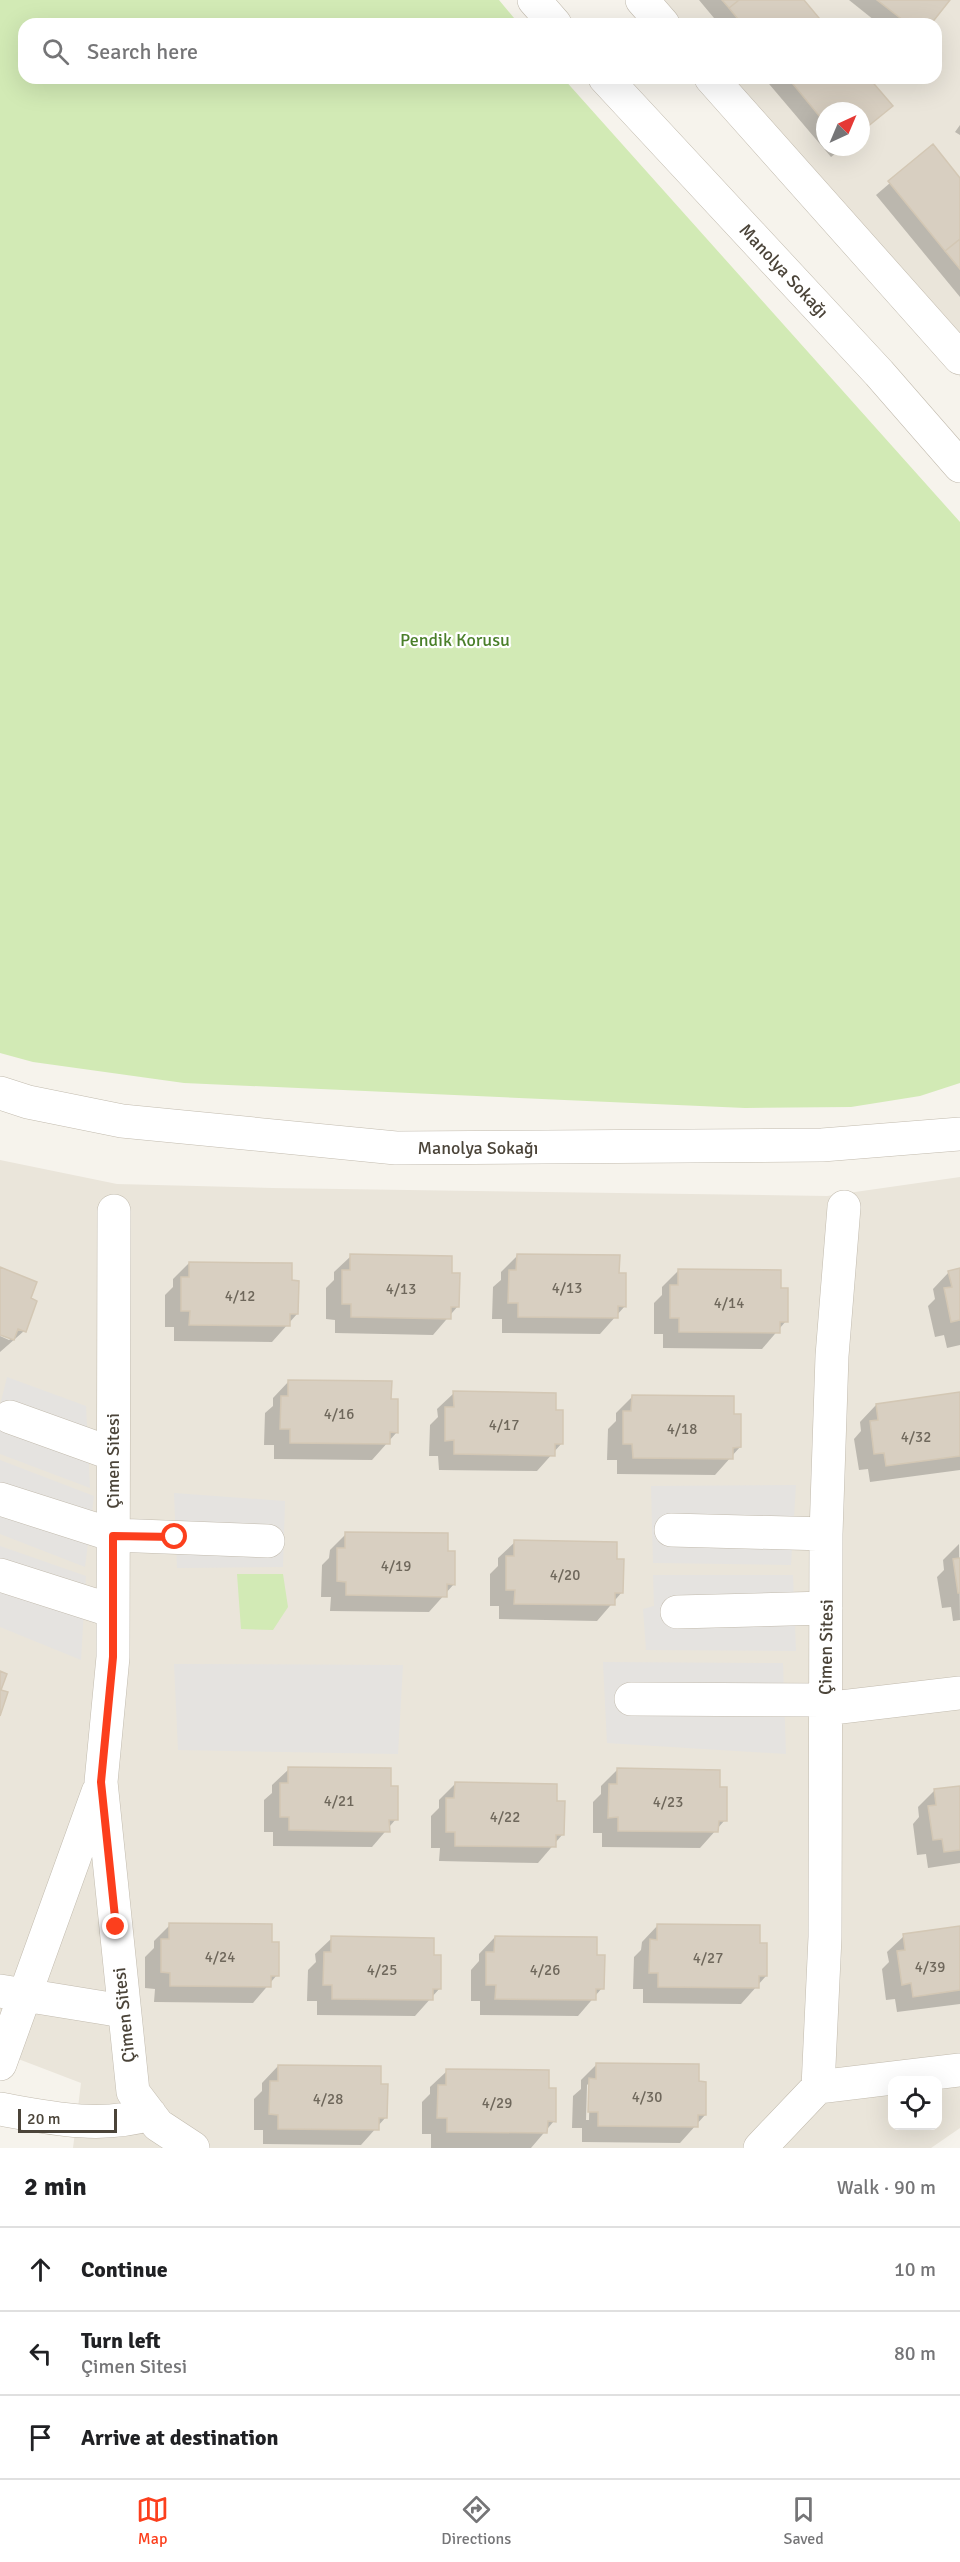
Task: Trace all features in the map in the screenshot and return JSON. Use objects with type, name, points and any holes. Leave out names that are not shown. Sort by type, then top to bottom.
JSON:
[{"type":"street","points":[[534,0],[550,18]]},
{"type":"street","points":[[642,0],[658,18]]},
{"type":"street","name":"Manolya Sokağı","points":[[611,84],[879,373],[960,466]]},
{"type":"street","points":[[716,84],[960,358]]},
{"type":"street","name":"Manolya Sokağı","points":[[0,1093],[28,1102],[122,1121],[396,1148],[822,1145],[960,1134]]},
{"type":"street","name":"Çimen Sitesi","points":[[818,2086],[825,1937],[826,1534],[832,1356],[844,1207]]},
{"type":"street","name":"Çimen Sitesi","points":[[114,1210],[113,1657],[101,1782],[133,2092],[158,2125],[194,2148]]},
{"type":"street","points":[[10,1417],[113,1454]]},
{"type":"street","points":[[0,1499],[113,1536],[267,1540]]},
{"type":"street","points":[[671,1530],[826,1534]]},
{"type":"street","points":[[0,1575],[113,1611]]},
{"type":"street","points":[[677,1612],[826,1608]]},
{"type":"street","points":[[631,1699],[825,1705],[960,1693]]},
{"type":"street","name":"Çimen Sitesi","points":[[0,2064],[13,1993],[101,1782]]},
{"type":"street","points":[[13,1993],[123,2012]]},
{"type":"street","points":[[759,2148],[818,2086],[960,2070]]},
{"type":"street","points":[[0,2109],[94,2123],[129,2120],[150,2114]]},
{"type":"shaded area","points":[[649,0],[960,0],[960,377],[718,84],[942,84],[942,18],[664,18]]},
{"type":"shaded area","points":[[0,1160],[117,1184],[272,1188],[827,1196],[960,1177],[960,2128],[931,2148],[73,2148],[81,2083],[0,2052]]},
{"type":"shaded area","points":[[7,1377],[86,1406],[90,1488],[0,1454],[0,1405]]},
{"type":"shaded area","points":[[0,1460],[94,1496],[85,1567],[0,1534]]},
{"type":"shaded area","points":[[796,1485],[791,1565],[653,1563],[651,1486]]},
{"type":"shaded area","points":[[174,1493],[285,1501],[283,1567],[177,1568]]},
{"type":"shaded area","points":[[0,1546],[86,1576],[81,1660],[0,1627]]},
{"type":"shaded area","points":[[653,1575],[793,1575],[796,1651],[646,1650],[643,1609],[654,1606]]},
{"type":"shaded area","points":[[603,1662],[783,1663],[786,1754],[607,1743]]},
{"type":"shaded area","points":[[174,1664],[403,1665],[398,1754],[178,1750]]},
{"type":"green space","name":"Pendik Korusu","points":[[0,0],[499,0],[514,18],[18,18],[18,84],[568,84],[960,522],[960,1083],[920,1096],[851,1107],[745,1108],[184,1083],[33,1062],[0,1053]]},
{"type":"green space","points":[[237,1574],[283,1574],[288,1607],[273,1630],[241,1629]]},
{"type":"building","points":[[722,0],[739,0],[729,8]]},
{"type":"building","points":[[739,0],[804,0],[819,18],[737,18],[729,8]]},
{"type":"building","points":[[877,0],[950,0],[936,18],[900,18]]},
{"type":"building","points":[[793,84],[874,84],[893,106],[870,125],[870,102],[816,102],[816,112]]},
{"type":"building","points":[[933,144],[960,178],[960,239],[945,251],[888,181]]},
{"type":"building","points":[[960,239],[960,269],[945,251]]},
{"type":"building","points":[[350,1254],[452,1256],[452,1273],[460,1273],[459,1307],[451,1307],[451,1319],[351,1317],[351,1304],[342,1304],[342,1270],[350,1270]]},
{"type":"building","points":[[517,1254],[620,1255],[619,1273],[626,1273],[626,1307],[618,1306],[618,1318],[518,1317],[518,1303],[508,1303],[509,1270],[516,1270]]},
{"type":"building","points":[[189,1262],[292,1263],[292,1280],[299,1281],[298,1314],[290,1314],[290,1326],[189,1325],[190,1311],[181,1311],[181,1277],[189,1277]]},
{"type":"building","points":[[0,1267],[37,1282],[31,1298],[37,1301],[26,1332],[18,1329],[14,1340],[0,1335]]},
{"type":"building","points":[[960,1268],[960,1320],[951,1322],[944,1288],[952,1287],[948,1271]]},
{"type":"building","points":[[678,1269],[781,1270],[781,1288],[788,1288],[788,1322],[780,1322],[780,1333],[679,1332],[679,1318],[670,1318],[670,1285],[678,1285]]},
{"type":"building","points":[[288,1380],[392,1381],[391,1399],[398,1399],[398,1433],[390,1432],[390,1444],[290,1443],[290,1429],[280,1429],[281,1396],[288,1396]]},
{"type":"building","points":[[453,1391],[556,1393],[556,1410],[563,1410],[563,1444],[555,1444],[555,1456],[454,1454],[454,1440],[445,1441],[445,1407],[454,1407]]},
{"type":"building","points":[[960,1392],[960,1456],[886,1466],[884,1453],[874,1454],[870,1421],[878,1420],[876,1404]]},
{"type":"building","points":[[632,1395],[734,1396],[734,1414],[741,1414],[741,1447],[733,1448],[733,1459],[633,1458],[632,1444],[623,1444],[623,1411],[631,1411]]},
{"type":"building","points":[[345,1532],[448,1533],[448,1551],[455,1551],[455,1585],[447,1584],[447,1597],[346,1595],[346,1582],[337,1581],[337,1548],[345,1548]]},
{"type":"building","points":[[514,1540],[617,1542],[617,1559],[624,1559],[623,1593],[615,1593],[615,1605],[514,1604],[515,1590],[506,1590],[506,1556],[514,1556]]},
{"type":"building","points":[[960,1558],[960,1593],[958,1593],[953,1559]]},
{"type":"building","points":[[0,1671],[7,1674],[1,1690],[8,1692],[0,1716]]},
{"type":"building","points":[[288,1767],[391,1768],[391,1786],[398,1786],[398,1820],[389,1820],[390,1832],[289,1830],[289,1817],[280,1817],[280,1783],[288,1783]]},
{"type":"building","points":[[617,1768],[720,1770],[720,1787],[727,1787],[727,1821],[719,1821],[718,1832],[618,1831],[618,1817],[608,1818],[609,1784],[617,1784]]},
{"type":"building","points":[[455,1782],[557,1784],[557,1801],[565,1801],[564,1835],[556,1835],[556,1847],[455,1846],[455,1832],[446,1832],[446,1798],[454,1798]]},
{"type":"building","points":[[960,1786],[960,1850],[944,1852],[942,1839],[933,1840],[928,1806],[936,1805],[934,1789]]},
{"type":"building","points":[[169,1923],[272,1924],[272,1942],[279,1942],[279,1976],[271,1976],[271,1987],[170,1986],[170,1973],[161,1972],[161,1939],[169,1939]]},
{"type":"building","points":[[657,1924],[760,1925],[760,1943],[767,1943],[767,1976],[759,1976],[759,1988],[658,1987],[658,1973],[649,1973],[650,1939],[657,1940]]},
{"type":"building","points":[[960,1926],[960,1990],[913,1997],[911,1983],[902,1985],[897,1951],[905,1950],[903,1934]]},
{"type":"building","points":[[331,1936],[434,1938],[434,1955],[441,1955],[441,1989],[433,1989],[433,2000],[332,1999],[332,1985],[323,1985],[324,1952],[331,1952]]},
{"type":"building","points":[[495,1936],[597,1937],[597,1955],[605,1955],[604,1989],[596,1989],[596,2000],[495,1999],[496,1985],[486,1985],[486,1952],[494,1952]]},
{"type":"building","points":[[596,2063],[699,2064],[699,2081],[706,2082],[706,2115],[698,2115],[698,2127],[598,2126],[598,2112],[588,2112],[589,2078],[596,2079]]},
{"type":"building","points":[[278,2065],[381,2066],[381,2084],[388,2084],[387,2118],[379,2118],[379,2130],[278,2129],[278,2115],[269,2114],[270,2081],[278,2081]]},
{"type":"building","points":[[446,2069],[549,2070],[549,2088],[556,2088],[556,2122],[548,2121],[547,2133],[447,2132],[447,2118],[437,2118],[438,2085],[446,2085]]},
{"type":"route","points":[[116,1927],[101,1782],[113,1657],[113,1536],[175,1537]]}]
